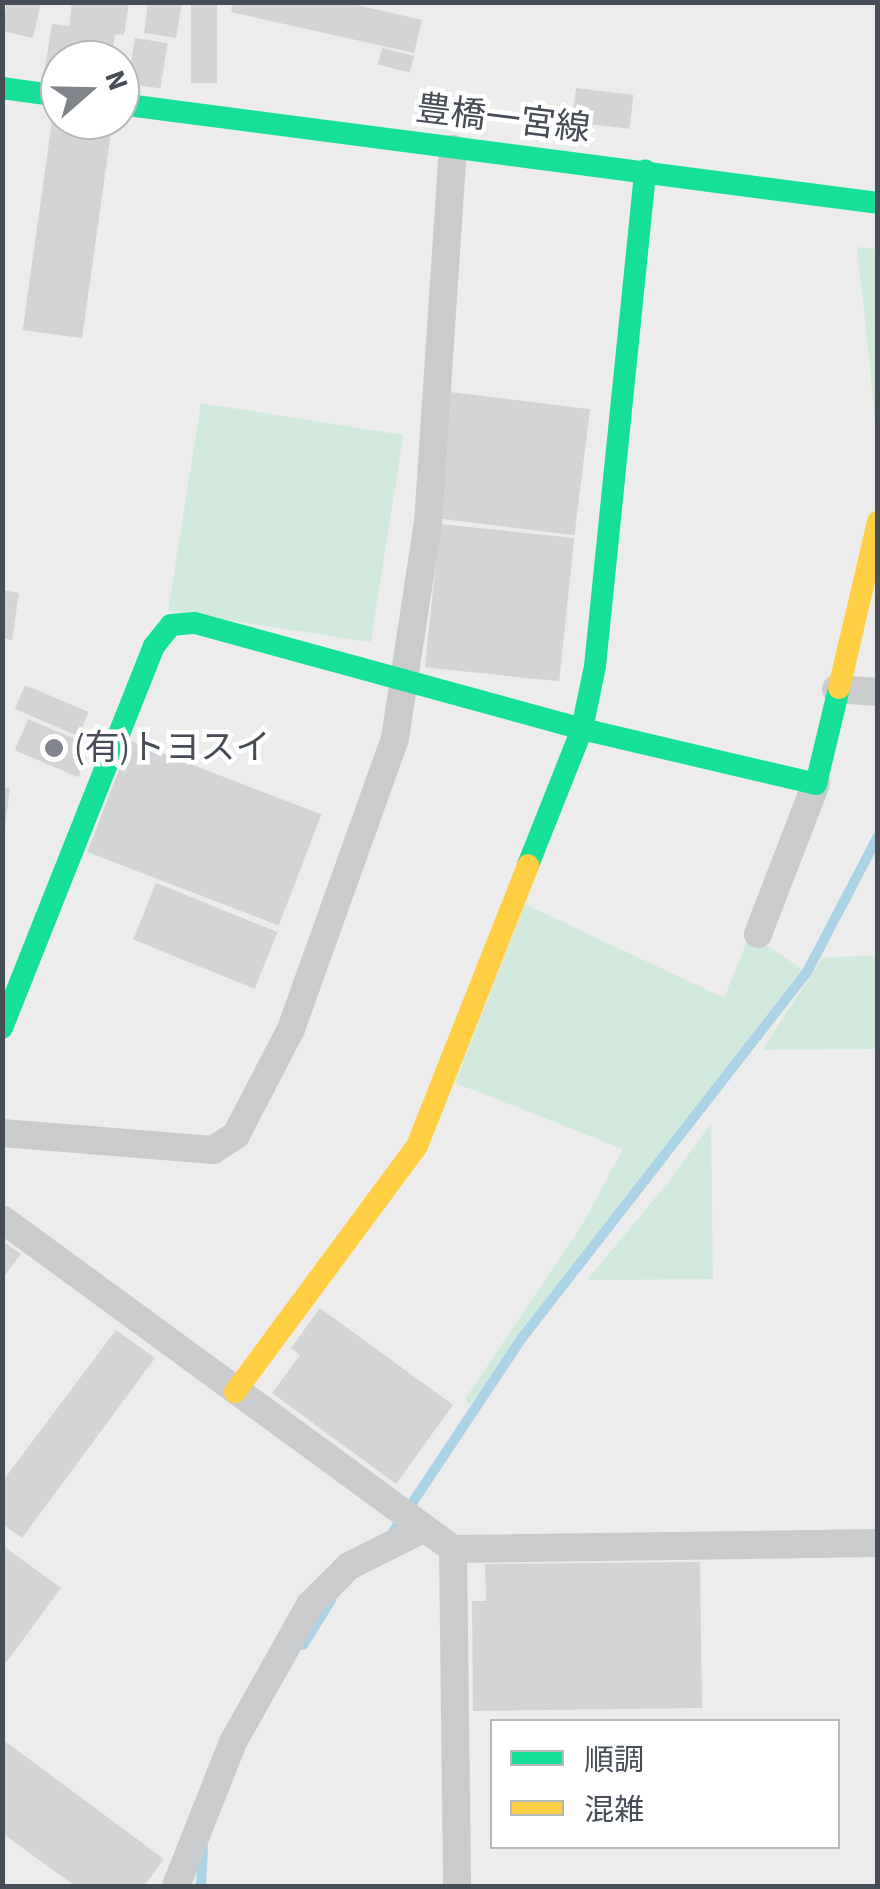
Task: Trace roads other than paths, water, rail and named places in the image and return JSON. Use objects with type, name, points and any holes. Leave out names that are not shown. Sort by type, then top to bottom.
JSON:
[{"type":"street","points":[[2,88],[40,93]]},
{"type":"street","name":"豊橋一宮線","points":[[140,107],[878,202]]},
{"type":"street","points":[[2,1133],[203,1150],[236,1134],[310,984],[394,738],[428,523],[453,149]]},
{"type":"street","points":[[236,1392],[417,1146],[582,729],[598,646],[644,171]]},
{"type":"street","points":[[758,934],[816,784],[878,522]]},
{"type":"street","points":[[2,1028],[162,630],[195,623],[582,729],[816,784]]},
{"type":"street","points":[[836,689],[878,692]]},
{"type":"street","points":[[2,1219],[420,1530],[452,1549],[878,1543]]},
{"type":"street","points":[[176,1886],[233,1742],[310,1604],[348,1566],[420,1530]]},
{"type":"street","points":[[452,1549],[457,1886]]},
{"type":"waterway","points":[[389,1538],[522,1338],[807,972],[878,836]]},
{"type":"waterway","points":[[303,1645],[331,1600]]},
{"type":"waterway","points":[[201,1886],[203,1848]]},
{"type":"place","name":"(有)トヨスイ","points":[[54,748]]}]
